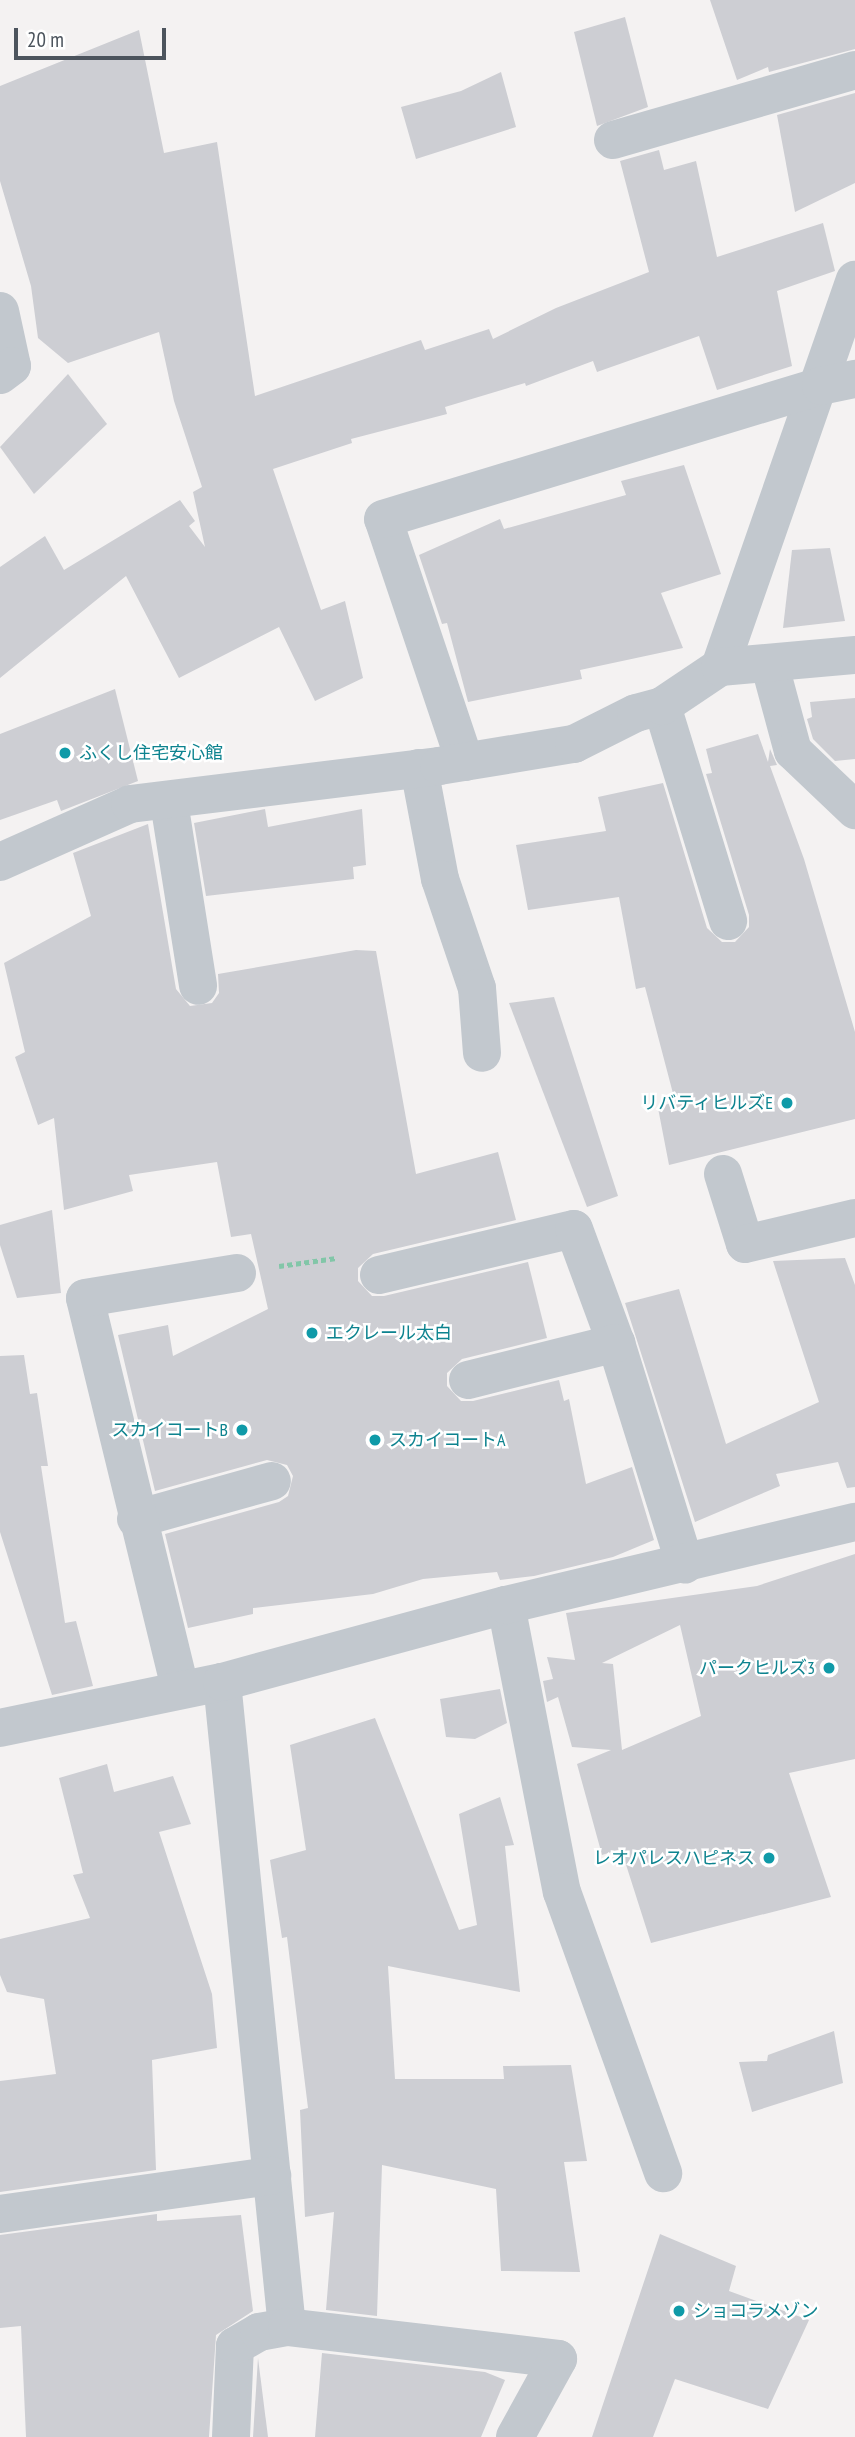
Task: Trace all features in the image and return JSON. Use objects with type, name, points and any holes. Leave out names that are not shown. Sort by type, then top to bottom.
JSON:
[{"type":"street","points":[[613,140],[855,70]]},
{"type":"street","points":[[720,667],[838,382],[855,280]]},
{"type":"street","points":[[0,311],[12,366],[0,375]]},
{"type":"street","points":[[465,762],[383,519],[838,382]]},
{"type":"street","points":[[0,862],[130,804],[169,803],[281,782],[419,768],[573,744],[636,713],[662,706],[720,667],[771,666],[855,655]]},
{"type":"street","points":[[771,666],[793,751],[855,810]]},
{"type":"street","points":[[662,706],[728,921]]},
{"type":"street","points":[[419,768],[440,879],[477,988],[482,1053]]},
{"type":"street","points":[[169,803],[198,986]]},
{"type":"street","points":[[723,1174],[745,1244],[855,1218]]},
{"type":"street","points":[[379,1275],[574,1229],[616,1343],[685,1565]]},
{"type":"street","points":[[180,1688],[136,1519],[85,1298],[237,1273]]},
{"type":"street","points":[[468,1380],[616,1343]]},
{"type":"street","points":[[136,1519],[272,1481]]},
{"type":"street","points":[[0,1728],[180,1688],[222,1682],[506,1605],[685,1565],[855,1522]]},
{"type":"street","points":[[506,1605],[562,1892],[663,2173]]},
{"type":"street","points":[[222,1682],[287,2328]]},
{"type":"street","points":[[0,2214],[272,2176]]},
{"type":"street","points":[[232,2437],[235,2346],[259,2332],[287,2328],[558,2360],[515,2437]]},
{"type":"path","points":[[237,1273],[343,1257],[363,1275],[379,1275]]},
{"type":"building","points":[[710,0],[855,0],[855,49],[769,72],[768,67],[737,80]]},
{"type":"building","points":[[625,17],[648,107],[597,126],[574,32]]},
{"type":"building","points":[[139,30],[164,153],[217,142],[255,396],[421,340],[425,350],[489,329],[493,339],[556,308],[649,272],[620,161],[659,150],[664,170],[696,161],[717,257],[823,223],[835,271],[777,291],[792,366],[717,390],[699,336],[597,372],[593,361],[526,386],[525,383],[445,407],[447,414],[351,439],[352,443],[273,469],[321,610],[345,601],[363,678],[315,701],[279,627],[179,678],[126,576],[0,678],[0,567],[45,536],[64,570],[180,500],[195,521],[189,526],[205,547],[193,492],[202,487],[174,401],[159,332],[68,363],[38,338],[31,286],[0,181],[0,86]]},
{"type":"building","points":[[501,72],[516,127],[416,159],[401,107],[461,91]]},
{"type":"building","points":[[855,93],[855,183],[795,212],[777,115]]},
{"type":"building","points":[[68,374],[107,424],[34,494],[0,447]]},
{"type":"building","points":[[684,465],[721,574],[661,593],[683,648],[580,670],[582,679],[468,702],[447,623],[442,624],[419,555],[500,519],[504,529],[626,495],[621,481]]},
{"type":"building","points":[[830,548],[845,621],[783,628],[792,550]]},
{"type":"building","name":"ふくし住宅安心館","points":[[115,689],[138,781],[61,811],[57,800],[0,820],[0,734]]},
{"type":"building","points":[[855,698],[855,759],[835,761],[813,739],[807,719],[812,717],[810,702]]},
{"type":"building","points":[[758,734],[768,762],[770,749],[777,765],[770,766],[804,859],[855,1032],[855,1119],[669,1165],[658,1108],[675,1101],[645,987],[636,989],[619,897],[528,910],[516,845],[606,831],[598,797],[663,783],[707,928],[722,942],[735,942],[749,927],[749,915],[706,774],[712,773],[706,749]]},
{"type":"building","points":[[265,809],[268,827],[362,809],[366,865],[353,867],[354,879],[206,896],[194,823]]},
{"type":"building","points":[[148,824],[176,989],[190,1006],[212,1003],[219,993],[218,974],[356,950],[376,951],[416,1174],[498,1152],[516,1220],[373,1254],[358,1268],[358,1281],[372,1296],[384,1296],[528,1262],[547,1338],[462,1359],[447,1373],[447,1386],[461,1401],[473,1401],[559,1380],[564,1401],[569,1399],[586,1484],[632,1467],[654,1540],[613,1557],[534,1576],[500,1580],[497,1572],[423,1579],[373,1594],[253,1608],[253,1614],[188,1628],[165,1534],[279,1502],[288,1496],[293,1476],[287,1465],[267,1460],[155,1491],[118,1335],[168,1325],[173,1356],[268,1309],[251,1234],[231,1237],[217,1162],[129,1175],[133,1191],[64,1210],[54,1118],[38,1125],[15,1057],[25,1052],[4,963],[91,916],[73,853]]},
{"type":"building","points":[[554,997],[618,1196],[587,1207],[509,1003]]},
{"type":"building","points":[[52,1210],[61,1293],[17,1298],[0,1245],[0,1225]]},
{"type":"building","points":[[845,1258],[855,1285],[855,1487],[847,1488],[838,1462],[776,1474],[780,1486],[695,1522],[625,1303],[679,1289],[726,1444],[819,1402],[773,1261]]},
{"type":"building","points":[[24,1355],[30,1394],[37,1393],[48,1466],[41,1466],[65,1623],[76,1621],[93,1686],[52,1695],[0,1532],[0,1356]]},
{"type":"building","points":[[855,1554],[855,1759],[789,1773],[831,1897],[651,1943],[621,1849],[602,1855],[577,1764],[611,1750],[572,1747],[558,1697],[547,1702],[543,1681],[553,1679],[547,1657],[575,1660],[566,1613],[757,1586]],"holes":[[[680,1625],[701,1716],[622,1750],[613,1664],[602,1663]]]},
{"type":"building","points":[[500,1689],[507,1723],[475,1739],[446,1737],[440,1699]]},
{"type":"building","points":[[375,1718],[459,1930],[477,1925],[459,1814],[500,1797],[514,1845],[505,1846],[520,1992],[388,1966],[395,2079],[504,2079],[503,2066],[571,2065],[587,2161],[564,2162],[580,2272],[501,2271],[496,2189],[382,2165],[377,2316],[326,2310],[334,2212],[305,2217],[300,2110],[308,2108],[287,1937],[282,1938],[270,1860],[306,1850],[290,1745]]},
{"type":"building","points":[[107,1764],[114,1792],[173,1776],[191,1824],[159,1832],[212,1994],[217,2048],[152,2060],[156,2170],[0,2192],[0,2081],[56,2074],[44,1999],[7,1992],[0,1975],[0,1939],[90,1918],[73,1875],[83,1873],[59,1778]]},
{"type":"building","points":[[834,2031],[843,2083],[752,2112],[739,2062],[767,2061],[768,2055]]},
{"type":"building","points":[[157,2214],[157,2221],[241,2215],[253,2311],[216,2335],[209,2437],[26,2437],[21,2326],[0,2328],[0,2235]]},
{"type":"building","points":[[660,2234],[736,2266],[729,2291],[809,2320],[768,2409],[675,2379],[653,2437],[592,2437]]},
{"type":"building","points":[[322,2353],[485,2372],[505,2380],[481,2437],[315,2437]]},
{"type":"building","points":[[258,2358],[268,2437],[253,2437]]},
{"type":"place","name":"ふくし住宅安心館","points":[[65,753]]},
{"type":"place","name":"リバティヒルズE","points":[[787,1103]]},
{"type":"place","name":"エクレール太白","points":[[312,1333]]},
{"type":"place","name":"スカイコートB","points":[[242,1430]]},
{"type":"place","name":"スカイコートA","points":[[375,1440]]},
{"type":"place","name":"パークヒルズ3","points":[[829,1668]]},
{"type":"place","name":"レオパレスハピネス","points":[[769,1858]]},
{"type":"place","name":"ショコラメゾン","points":[[679,2311]]}]
